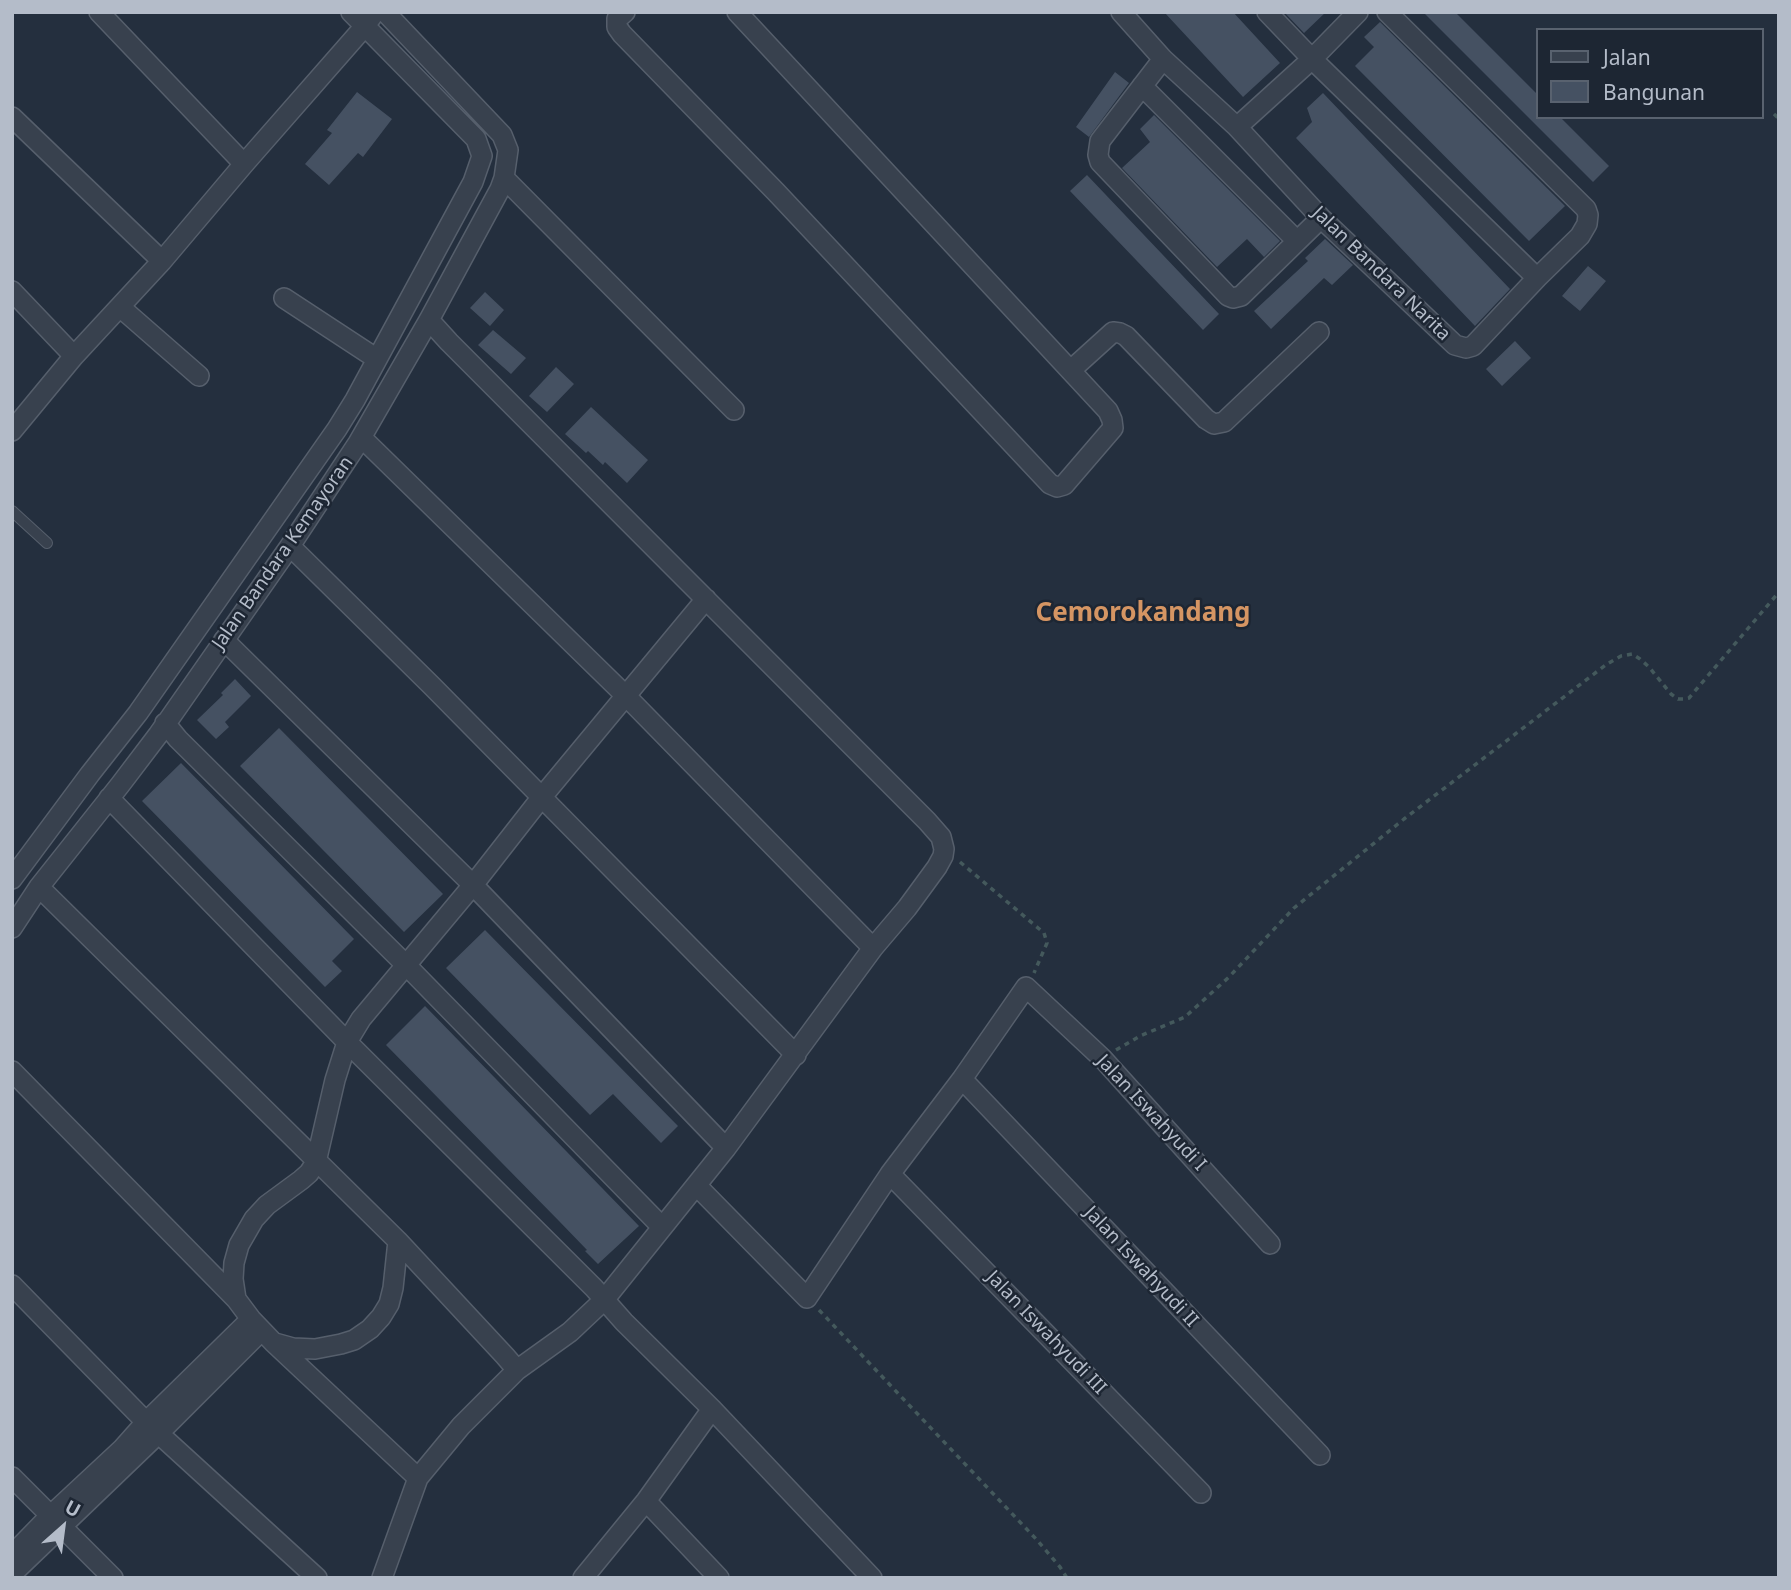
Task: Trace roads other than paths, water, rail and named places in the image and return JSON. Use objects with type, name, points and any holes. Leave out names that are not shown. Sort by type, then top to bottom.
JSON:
[{"type":"street","points":[[99,12],[244,164]]},
{"type":"street","points":[[12,431],[75,356],[162,261],[364,17],[476,139],[482,156],[508,150],[502,135],[385,12]]},
{"type":"street","points":[[625,12],[617,19],[617,27],[622,34],[776,192],[1050,484],[1057,487],[1064,485],[1113,428],[1108,411],[737,12]]},
{"type":"street","name":"Jalan Bandara Narita","points":[[1121,12],[1163,59],[1237,127],[1321,218],[1455,345],[1473,346],[1584,231],[1588,215],[1586,208],[1387,12]]},
{"type":"street","points":[[1267,12],[1311,59],[1537,278]]},
{"type":"street","points":[[1237,127],[1358,12]]},
{"type":"street","points":[[1163,59],[1100,141],[1098,155],[1100,162],[1228,296],[1241,296],[1321,218]]},
{"type":"street","points":[[1142,86],[1297,241]]},
{"type":"street","points":[[12,117],[162,261]]},
{"type":"street","name":"Jalan Bandara Kemayoran","points":[[12,928],[38,887],[165,723],[290,546],[362,438],[500,189],[508,150]]},
{"type":"street","name":"Jalan Bandara Kemayoran","points":[[12,879],[138,713],[337,429],[473,181],[482,156]]},
{"type":"street","points":[[504,178],[734,410]]},
{"type":"street","points":[[12,291],[75,356]]},
{"type":"street","points":[[284,298],[377,359]]},
{"type":"street","points":[[120,307],[199,376]]},
{"type":"street","points":[[387,1576],[418,1478],[461,1426],[516,1370],[570,1332],[604,1300],[726,1148],[873,948],[907,908],[930,877],[943,856],[944,849],[941,837],[927,821],[429,320]]},
{"type":"street","points":[[1071,370],[1113,332],[1120,333],[1214,424],[1224,422],[1320,332]]},
{"type":"street","points":[[362,438],[626,696],[873,948]]},
{"type":"street","points":[[290,546],[796,1055]]},
{"type":"street","points":[[236,1299],[233,1279],[239,1245],[246,1230],[267,1205],[309,1173],[316,1162],[335,1080],[347,1042],[361,1019],[706,599]]},
{"type":"street","points":[[224,639],[473,885],[726,1148]]},
{"type":"street","points":[[165,723],[663,1227]]},
{"type":"street","points":[[109,798],[712,1409],[872,1578]]},
{"type":"street","points":[[38,887],[398,1241],[516,1370]]},
{"type":"street","name":"Jalan Iswahyudi I","points":[[962,1079],[1026,987],[1102,1059],[1270,1244]]},
{"type":"street","points":[[12,1071],[236,1299],[262,1331],[418,1478]]},
{"type":"street","points":[[696,1186],[807,1298],[891,1174],[962,1079]]},
{"type":"street","name":"Jalan Iswahyudi II","points":[[962,1079],[1320,1455]]},
{"type":"street","name":"Jalan Iswahyudi III","points":[[891,1174],[1201,1493]]},
{"type":"street","points":[[262,1331],[293,1348],[315,1349],[354,1340],[370,1329],[389,1304],[398,1241]]},
{"type":"street","points":[[12,1284],[152,1428],[317,1578]]},
{"type":"street","points":[[12,1574],[56,1522],[152,1428],[262,1331]]},
{"type":"street","points":[[583,1578],[646,1502],[712,1409]]},
{"type":"street","points":[[12,1477],[113,1578]]},
{"type":"street","points":[[646,1502],[719,1578]]},
{"type":"street","points":[[12,1555],[56,1522]]},
{"type":"lane","points":[[12,511],[47,543]]},
{"type":"district","name":"Cemorokandang","points":[[1143,614]]}]
